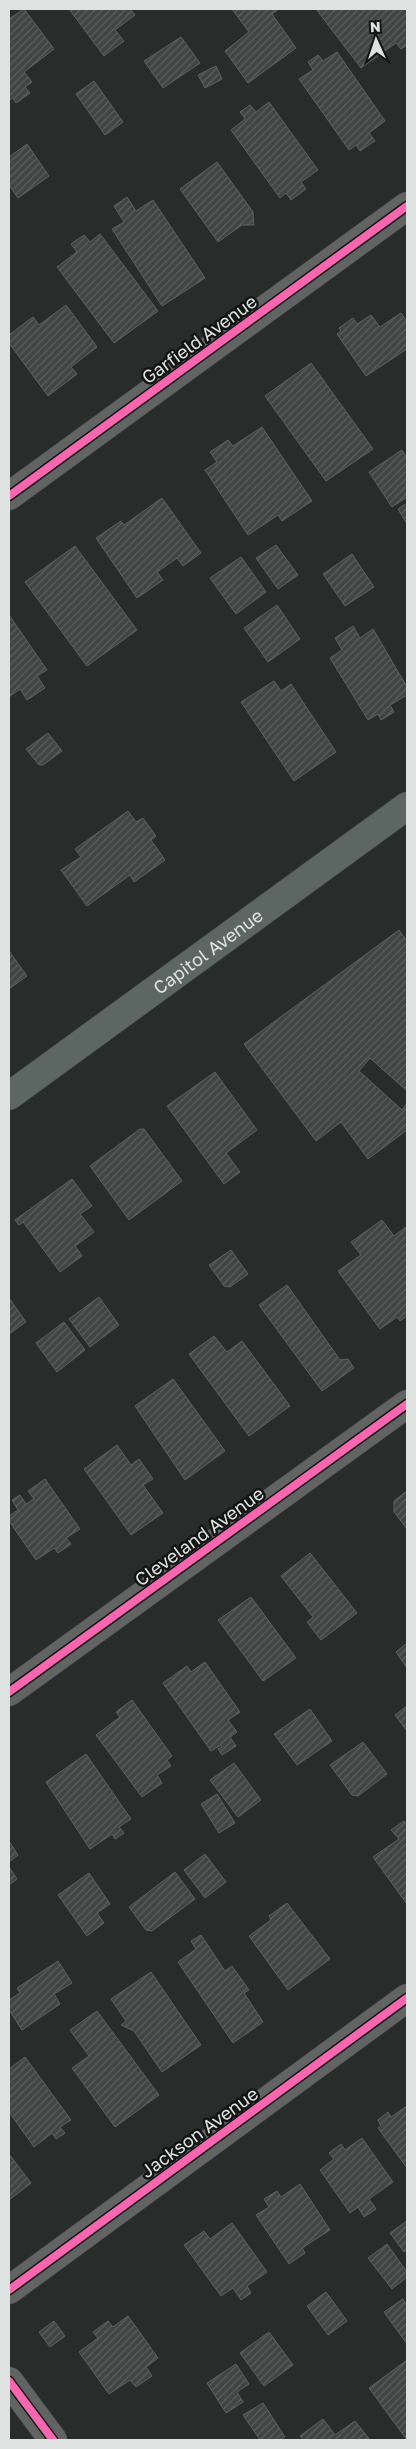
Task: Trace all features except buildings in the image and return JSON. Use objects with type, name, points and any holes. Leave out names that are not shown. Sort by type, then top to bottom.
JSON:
[{"type":"main road","name":"Capitol Avenue","points":[[9,1096],[407,806]]},
{"type":"street","name":"Garfield Avenue","points":[[9,496],[407,206]]},
{"type":"street","name":"Cleveland Avenue","points":[[9,1692],[407,1404]]},
{"type":"street","name":"Jackson Avenue","points":[[9,2290],[407,1998]]},
{"type":"street","points":[[9,2381],[53,2440]]},
{"type":"cycle path","points":[[9,496],[407,206]]},
{"type":"cycle path","points":[[9,1692],[407,1404]]},
{"type":"cycle path","points":[[9,2290],[407,1998]]},
{"type":"cycle path","points":[[9,2381],[53,2440]]}]
